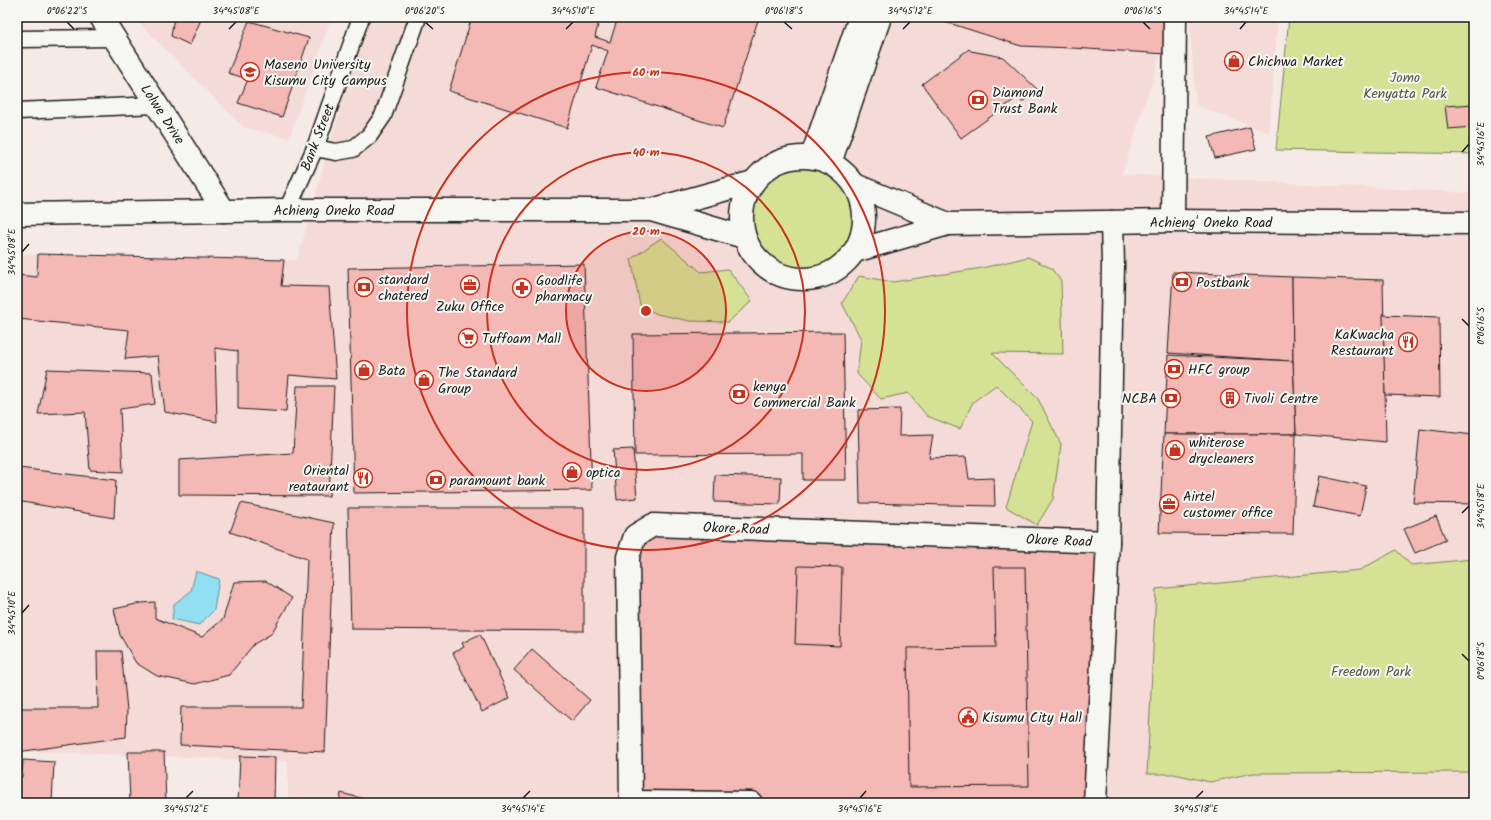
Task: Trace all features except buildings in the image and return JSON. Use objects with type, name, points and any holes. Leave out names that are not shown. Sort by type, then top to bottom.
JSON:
[{"type":"main road","name":"Lolwe Drive","points":[[101,17],[224,212]]},
{"type":"main road","points":[[821,159],[860,17]]},
{"type":"main road","points":[[821,159],[880,17]]},
{"type":"main road","points":[[1172,221],[1175,17]]},
{"type":"main road","points":[[784,159],[821,159],[855,185],[862,201],[864,218],[862,235],[855,251],[842,266],[825,276],[806,280],[786,277],[768,268],[753,254],[744,237],[741,218],[744,198],[753,182],[766,168],[784,159]]},
{"type":"main road","name":"Achieng Oneko Road","points":[[17,214],[287,210],[651,210],[753,182]]},
{"type":"main road","name":"Achieng' Oneko Road","points":[[855,185],[948,224]]},
{"type":"main road","name":"Achieng Oneko Road","points":[[651,210],[744,237]]},
{"type":"main road","name":"Achieng' Oneko Road","points":[[855,251],[948,224],[1172,221],[1474,223]]},
{"type":"main road","points":[[1095,803],[1108,542],[1112,222]]},
{"type":"main road","name":"Okore Road","points":[[631,802],[628,557],[635,536],[653,525],[1108,542]]},
{"type":"main road","points":[[631,802],[752,803]]},
{"type":"lane","name":"Bank Street","points":[[287,210],[315,148],[361,17]]},
{"type":"lane","points":[[315,148],[336,152],[353,149],[370,136],[383,116],[418,17]]},
{"type":"lane","points":[[17,39],[114,38]]},
{"type":"lane","points":[[17,111],[157,105]]},
{"type":"shaded area","name":"Maseno University Kisumu City Campus","points":[[133,17],[332,17],[289,138],[243,127]]},
{"type":"shaded area","points":[[366,17],[1173,17],[1122,174],[1474,193],[1474,803],[288,803],[288,761],[17,751],[17,254],[297,260]]},
{"type":"shaded area","name":"Chichwa Market","points":[[1189,17],[1278,17],[1269,133],[1196,105]]},
{"type":"green space","name":"Jomo Kenyatta Park","points":[[1289,17],[1474,17],[1474,154],[1276,150]]},
{"type":"green space","points":[[810,162],[840,176],[850,189],[856,208],[856,231],[849,245],[833,264],[812,274],[785,270],[771,262],[759,249],[747,225],[751,195],[769,175],[787,165]]},
{"type":"green space","points":[[661,238],[701,272],[728,269],[752,301],[728,322],[690,321],[657,314],[640,305],[631,259]]},
{"type":"green space","points":[[1028,257],[1051,268],[1061,281],[1063,354],[992,353],[1038,399],[1061,444],[1053,499],[1037,525],[1006,507],[1032,421],[996,385],[973,402],[960,429],[927,416],[908,393],[881,399],[857,374],[861,339],[842,303],[859,276],[893,282],[982,268]]},
{"type":"green space","name":"Freedom Park","points":[[1396,550],[1411,565],[1474,559],[1474,772],[1253,773],[1210,782],[1174,774],[1147,774],[1156,589],[1360,570]]},
{"type":"water","points":[[196,571],[219,579],[214,610],[199,625],[172,619],[174,604],[191,591]]},
{"type":"place","name":"Chichwa Market","points":[[1234,61]]},
{"type":"place","name":"Maseno University Kisumu City Campus","points":[[250,72]]},
{"type":"place","name":"Diamond Trust Bank","points":[[978,100]]},
{"type":"place","name":"Postbank","points":[[1182,282]]},
{"type":"place","name":"Zuku Office","points":[[470,285]]},
{"type":"place","name":"standard chatered","points":[[364,287]]},
{"type":"place","name":"Goodlife pharmacy","points":[[522,288]]},
{"type":"place","name":"Tuffoam Mall","points":[[468,338]]},
{"type":"place","name":"KaKwacha Restaurant","points":[[1408,342]]},
{"type":"place","name":"HFC group","points":[[1174,369]]},
{"type":"place","name":"Bata","points":[[364,370]]},
{"type":"place","name":"The Standard Group","points":[[424,380]]},
{"type":"place","name":"kenya Commercial Bank","points":[[739,394]]},
{"type":"place","name":"NCBA","points":[[1171,398]]},
{"type":"place","name":"Tivoli Centre","points":[[1230,398]]},
{"type":"place","name":"whiterose drycleaners","points":[[1175,450]]},
{"type":"place","name":"optica","points":[[572,472]]},
{"type":"place","name":"Oriental reataurant","points":[[363,478]]},
{"type":"place","name":"paramount bank","points":[[436,480]]},
{"type":"place","name":"Airtel customer office","points":[[1169,504]]},
{"type":"place","name":"Kisumu City Hall","points":[[968,717]]}]
